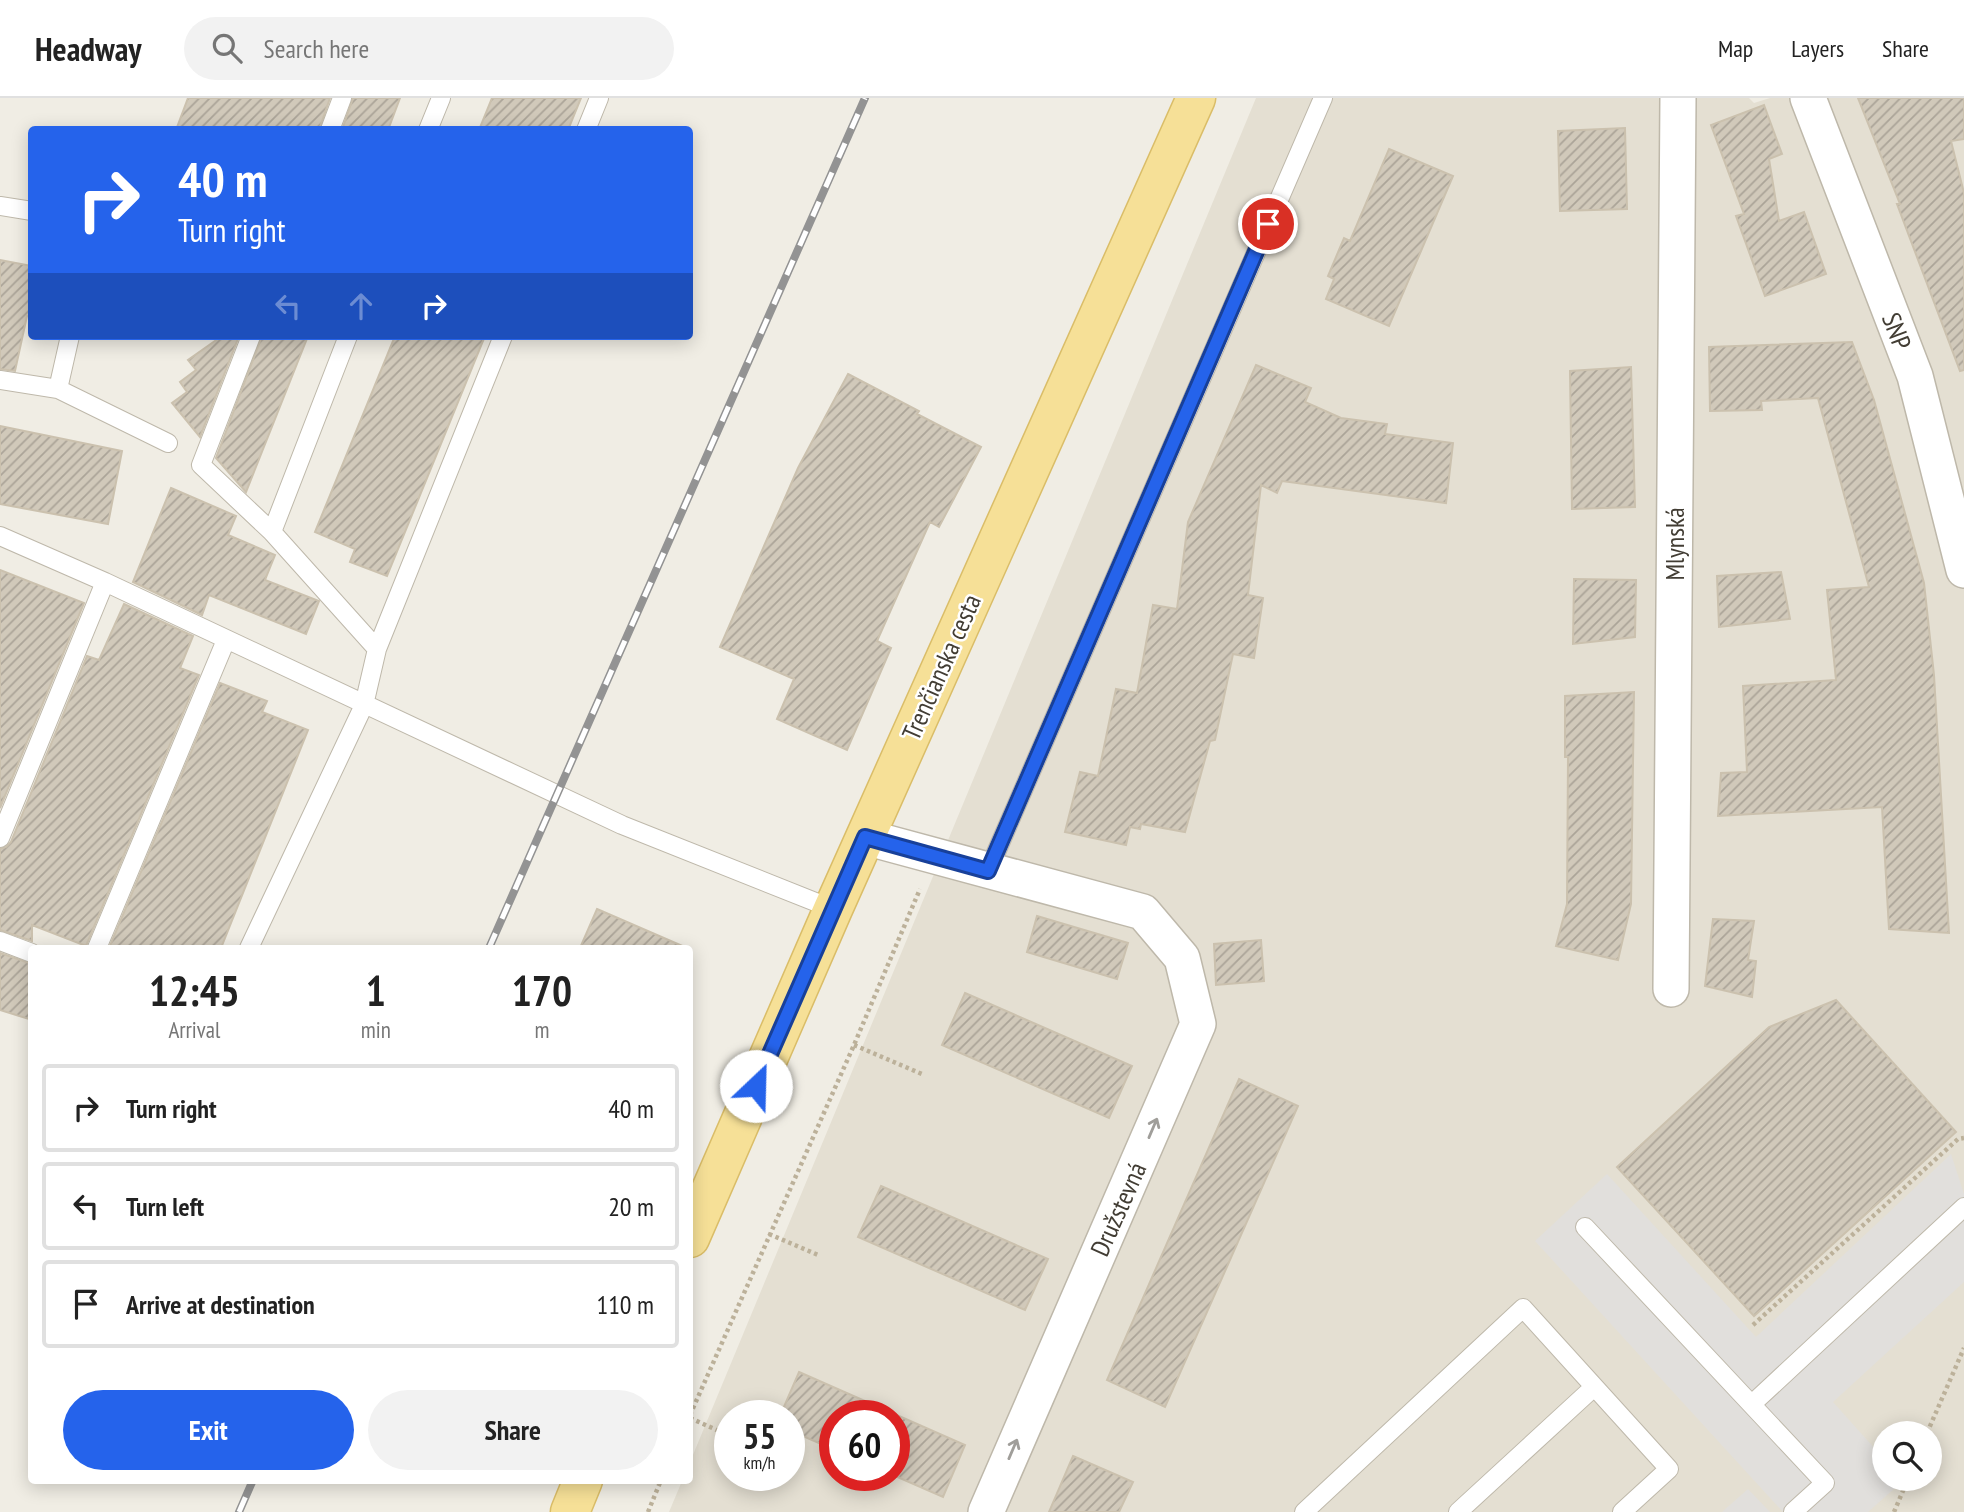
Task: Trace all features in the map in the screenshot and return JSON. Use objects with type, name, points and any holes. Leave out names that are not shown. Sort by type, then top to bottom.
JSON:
[{"type":"main road","name":"Trenčianska cesta","points":[[693,1231],[833,909],[1196,98]]},
{"type":"main road","points":[[570,1512],[581,1484]]},
{"type":"street","name":"Mlynská","points":[[1671,989],[1678,98]]},
{"type":"street","name":"SNP","points":[[1808,98],[1914,376],[1964,570]]},
{"type":"street","points":[[865,837],[988,871]]},
{"type":"street","name":"Družstevná","points":[[986,1512],[1198,1024],[1182,957],[1143,912],[988,871]]},
{"type":"lane","points":[[332,126],[342,98]]},
{"type":"lane","points":[[430,126],[440,98]]},
{"type":"lane","points":[[588,126],[599,98]]},
{"type":"lane","points":[[988,871],[1323,98]]},
{"type":"lane","points":[[0,206],[28,210]]},
{"type":"lane","points":[[58,389],[69,340]]},
{"type":"lane","points":[[249,340],[201,465],[272,532],[377,649]]},
{"type":"lane","points":[[272,532],[346,340]]},
{"type":"lane","points":[[250,945],[364,705],[377,649],[501,340]]},
{"type":"lane","points":[[0,380],[58,389],[168,443]]},
{"type":"lane","points":[[0,536],[105,582],[622,825],[833,909]]},
{"type":"lane","points":[[0,838],[105,582]]},
{"type":"lane","points":[[98,945],[226,640]]},
{"type":"lane","points":[[0,941],[28,952]]},
{"type":"lane","points":[[1752,1404],[1964,1207]]},
{"type":"lane","points":[[1585,1227],[1825,1483],[1793,1512]]},
{"type":"lane","points":[[1304,1512],[1523,1308],[1669,1469],[1622,1512]]},
{"type":"lane","points":[[1458,1512],[1594,1387]]},
{"type":"path","points":[[693,1409],[854,1045],[934,856]]},
{"type":"path","points":[[854,1045],[922,1074]]},
{"type":"path","points":[[1754,1325],[1958,1139],[1964,1138]]},
{"type":"path","points":[[769,1234],[818,1255]]},
{"type":"path","points":[[1932,1421],[1964,1348]]},
{"type":"path","points":[[693,1418],[714,1428]]},
{"type":"path","points":[[648,1512],[659,1484]]},
{"type":"path","points":[[1894,1512],[1903,1491]]},
{"type":"shaded area","points":[[1256,98],[1749,98],[1754,103],[1770,98],[1964,98],[1964,1512],[669,1512],[681,1484],[693,1484],[693,1455],[714,1404],[714,1491],[805,1491],[805,1400],[716,1400]]},
{"type":"shaded area","points":[[1951,1154],[1964,1194],[1964,1282],[1833,1402],[1872,1446],[1872,1491],[1892,1491],[1868,1512],[1783,1512],[1535,1241],[1607,1174],[1756,1337]]},
{"type":"shaded area","points":[[1748,1489],[1770,1512],[1722,1512]]},
{"type":"building","points":[[188,98],[330,98],[320,126],[178,126]]},
{"type":"building","points":[[353,98],[400,98],[390,126],[343,126]]},
{"type":"building","points":[[492,98],[581,98],[570,126],[481,126]]},
{"type":"building","points":[[1858,98],[1964,98],[1964,139],[1951,141],[1964,193],[1964,370],[1960,371],[1897,204],[1900,204]]},
{"type":"building","points":[[1764,105],[1782,154],[1769,159],[1779,221],[1804,212],[1826,274],[1765,296],[1736,216],[1744,214],[1711,125]]},
{"type":"building","points":[[1625,128],[1627,209],[1560,211],[1558,131]]},
{"type":"building","points":[[1389,149],[1453,176],[1389,326],[1326,299],[1334,279],[1328,276],[1344,238],[1350,241]]},
{"type":"building","points":[[0,260],[28,265],[28,316],[15,371],[0,369]]},
{"type":"building","points":[[216,340],[237,340],[200,437],[172,403],[187,392],[180,382],[196,370],[188,360]]},
{"type":"building","points":[[260,340],[306,340],[246,492],[216,458]]},
{"type":"building","points":[[393,340],[483,340],[387,576],[350,562],[355,549],[315,532]]},
{"type":"building","points":[[1852,342],[1874,400],[1924,583],[1934,675],[1949,933],[1889,929],[1882,807],[1718,816],[1721,773],[1747,772],[1743,686],[1836,680],[1827,590],[1869,587],[1818,398],[1761,401],[1762,410],[1710,411],[1709,347]]},
{"type":"building","points":[[1256,365],[1311,388],[1305,402],[1341,418],[1387,424],[1385,434],[1453,443],[1446,503],[1282,481],[1277,493],[1261,485],[1248,595],[1263,598],[1254,658],[1233,654],[1215,740],[1210,741],[1185,832],[1141,824],[1140,829],[1130,827],[1126,845],[1065,832],[1080,772],[1098,776],[1116,689],[1137,693],[1153,605],[1177,609],[1188,522]]},
{"type":"building","points":[[1631,367],[1635,507],[1572,509],[1570,371]]},
{"type":"building","points":[[848,374],[981,447],[939,527],[930,522],[877,641],[891,648],[847,750],[777,719],[794,679],[720,647],[798,468]]},
{"type":"building","points":[[0,426],[122,451],[108,524],[0,504]]},
{"type":"building","points":[[171,488],[236,516],[228,535],[275,555],[265,580],[319,601],[306,634],[209,595],[202,615],[133,582]]},
{"type":"building","points":[[0,570],[84,603],[0,808]]},
{"type":"building","points":[[1781,572],[1790,619],[1719,627],[1717,576]]},
{"type":"building","points":[[1574,579],[1636,580],[1635,637],[1573,644]]},
{"type":"building","points":[[124,604],[193,636],[180,668],[199,675],[86,945],[32,925],[32,941],[0,930],[0,849],[11,842],[87,656],[99,660]]},
{"type":"building","points":[[220,683],[267,701],[262,712],[308,730],[222,945],[110,945]]},
{"type":"building","points":[[1634,692],[1631,904],[1618,960],[1556,946],[1567,904],[1568,757],[1565,757],[1565,696]]},
{"type":"building","points":[[597,909],[680,945],[581,945]]},
{"type":"building","points":[[1037,916],[1128,943],[1117,979],[1027,952]]},
{"type":"building","points":[[1713,919],[1754,921],[1748,960],[1756,961],[1752,997],[1705,986]]},
{"type":"building","points":[[1261,940],[1264,981],[1216,985],[1214,944]]},
{"type":"building","points":[[0,953],[28,963],[28,1019],[0,1010]]},
{"type":"building","points":[[965,993],[1132,1066],[1109,1118],[942,1045]]},
{"type":"building","points":[[1836,1000],[1956,1132],[1754,1316],[1617,1167],[1769,1027]]},
{"type":"building","points":[[1239,1079],[1298,1106],[1165,1407],[1107,1380]]},
{"type":"building","points":[[881,1186],[1048,1259],[1025,1310],[858,1237]]},
{"type":"building","points":[[799,1372],[863,1400],[819,1400],[819,1443],[805,1437],[805,1400],[787,1400]]},
{"type":"building","points":[[910,1421],[965,1445],[943,1497],[910,1482]]},
{"type":"building","points":[[1073,1456],[1133,1482],[1119,1512],[1049,1512]]},
{"type":"railway","points":[[490,945],[865,98]]},
{"type":"railway","points":[[239,1512],[251,1484]]},
{"type":"route","points":[[756,1086],[865,837],[988,871],[1268,224]]}]
